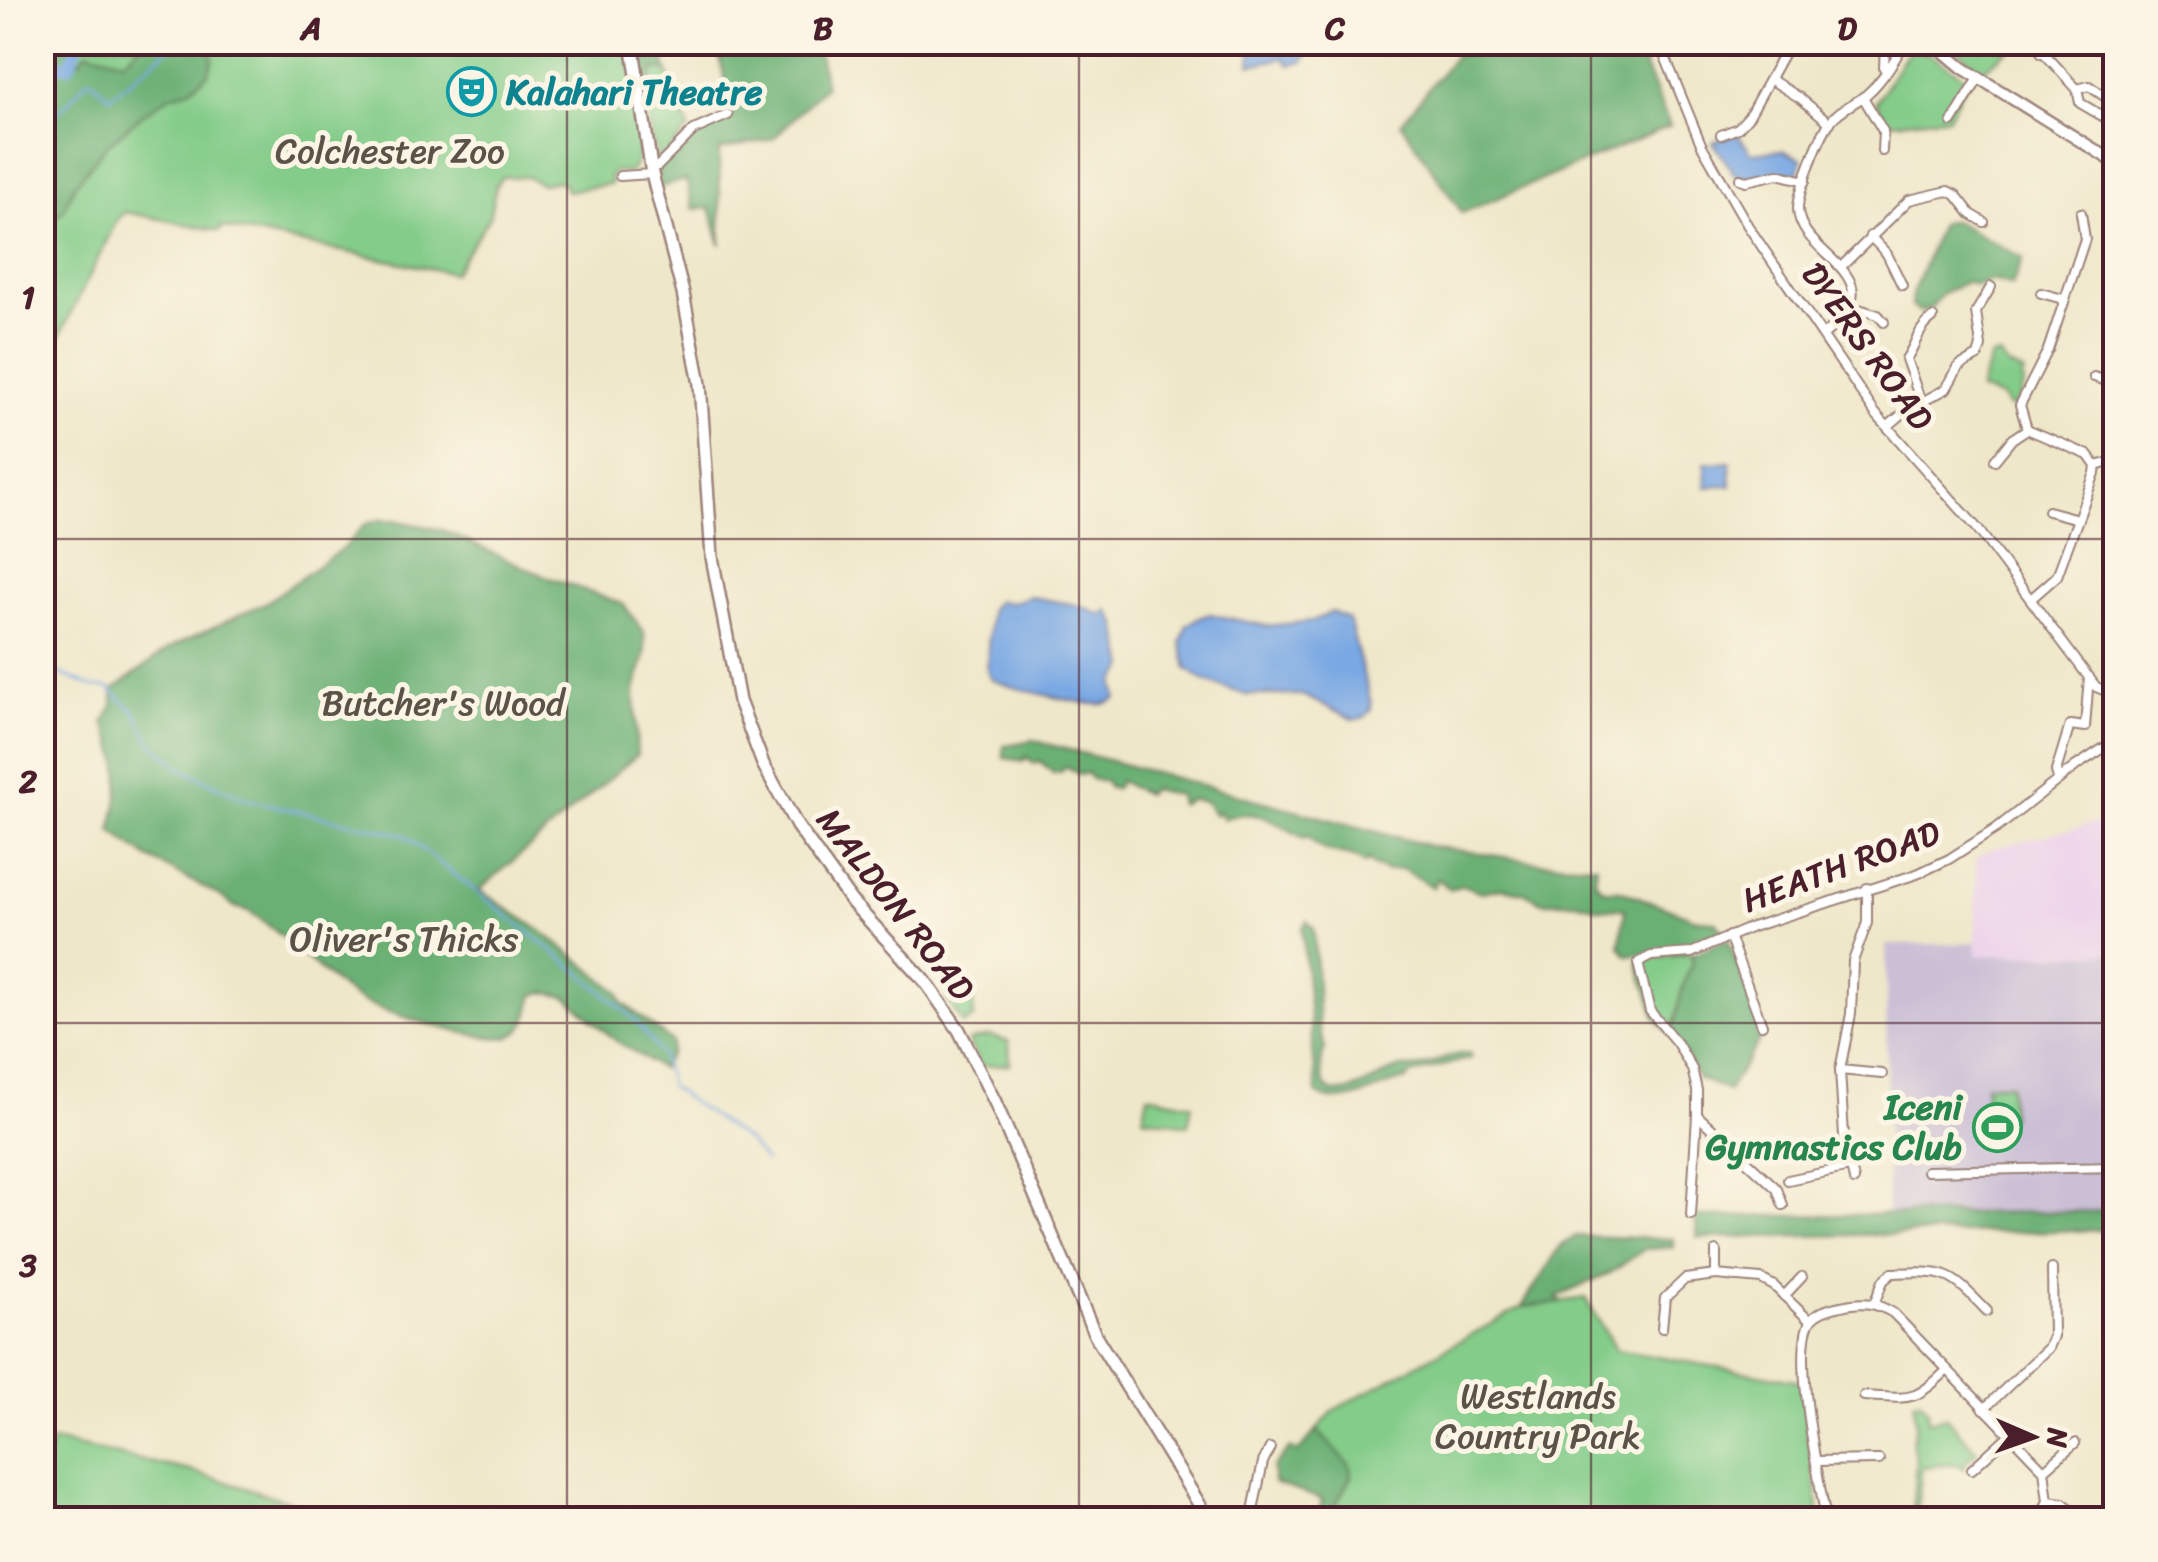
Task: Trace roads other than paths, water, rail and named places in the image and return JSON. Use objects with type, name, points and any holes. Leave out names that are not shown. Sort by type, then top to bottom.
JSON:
[{"type":"main road","name":"MALDON ROAD","points":[[632,42],[652,171],[683,293],[700,384],[712,557],[739,700],[762,764],[797,826],[845,893],[925,981],[959,1030],[995,1102],[1095,1334],[1209,1520]]},
{"type":"street","name":"DYERS ROAD","points":[[1659,42],[1716,175],[1740,216],[1888,428],[1978,528],[2088,677],[2102,692],[2116,695]]},
{"type":"street","points":[[1721,136],[1746,120],[1790,42]]},
{"type":"street","points":[[1884,73],[1885,42],[1892,46],[1905,43]]},
{"type":"street","points":[[1920,42],[1933,44],[1979,78],[2116,162]]},
{"type":"street","points":[[2034,42],[2077,89],[2080,103],[2116,124]]},
{"type":"street","points":[[2042,53],[2055,42]]},
{"type":"street","points":[[1823,335],[1841,320],[1848,306],[1850,282],[1842,266],[1816,244],[1801,224],[1798,204],[1830,123],[1863,98],[1905,43]]},
{"type":"street","points":[[1958,118],[1979,78]]},
{"type":"street","points":[[1770,79],[1830,123]]},
{"type":"street","points":[[2077,89],[2089,86],[2116,104]]},
{"type":"street","points":[[1863,98],[1881,127],[1883,147],[1894,146]]},
{"type":"street","points":[[620,176],[652,171],[694,130],[728,114]]},
{"type":"street","points":[[1740,180],[1778,174],[1805,181]]},
{"type":"street","points":[[1842,266],[1901,204],[1939,191],[1956,195],[1971,214],[1984,222]]},
{"type":"street","points":[[2032,598],[2057,576],[2096,466],[2088,454],[2027,428],[2020,405],[2048,350],[2085,239],[2081,213]]},
{"type":"street","points":[[1870,236],[1887,254],[1902,285]]},
{"type":"street","points":[[1888,428],[1946,388],[1959,366],[1980,353],[1976,312],[1991,287]]},
{"type":"street","points":[[2041,293],[2063,299]]},
{"type":"street","points":[[1848,306],[1878,315],[1884,322]]},
{"type":"street","points":[[1921,402],[1906,360],[1921,328],[1933,318]]},
{"type":"street","points":[[2094,377],[2116,384]]},
{"type":"street","points":[[1996,460],[2027,428]]},
{"type":"street","points":[[2096,466],[2116,460]]},
{"type":"street","points":[[2048,511],[2078,519]]},
{"type":"street","points":[[2058,779],[2056,771],[2070,725],[2085,727],[2088,677]]},
{"type":"street","name":"HEATH ROAD","points":[[1697,1115],[1692,1069],[1650,1010],[1638,963],[1651,956],[1691,952],[1867,888],[1917,874],[1949,859],[2008,820],[2058,779],[2116,740]]},
{"type":"street","points":[[1854,1180],[1844,1136],[1840,1070],[1851,1014],[1853,961],[1868,923],[1867,888]]},
{"type":"street","points":[[1729,936],[1762,1025]]},
{"type":"street","points":[[1840,1070],[1882,1074]]},
{"type":"street","points":[[1697,1115],[1777,1190],[1783,1204]]},
{"type":"street","points":[[1691,1215],[1697,1115]]},
{"type":"street","points":[[1788,1180],[1850,1167]]},
{"type":"street","points":[[1926,1171],[2116,1167]]},
{"type":"street","points":[[1716,1251],[1716,1276]]},
{"type":"street","points":[[1984,1410],[2048,1348],[2053,1336],[2052,1269]]},
{"type":"street","points":[[1874,1304],[1883,1281],[1892,1273],[1938,1272],[1958,1280],[1986,1311]]},
{"type":"street","points":[[1662,1328],[1664,1298],[1676,1286],[1685,1278],[1716,1276],[1760,1279],[1774,1286],[1810,1321]]},
{"type":"street","points":[[1784,1296],[1802,1277]]},
{"type":"street","points":[[1826,1520],[1802,1352],[1810,1321],[1833,1308],[1858,1302],[1893,1313],[2044,1470],[2048,1501],[2038,1520]]},
{"type":"street","points":[[1864,1396],[1912,1398],[1924,1394],[1946,1371]]},
{"type":"street","points":[[1972,1470],[2008,1436]]},
{"type":"street","points":[[2044,1470],[2075,1444]]},
{"type":"street","points":[[1250,1520],[1270,1448]]},
{"type":"street","points":[[1816,1460],[1879,1460]]},
{"type":"street","points":[[2048,1501],[2063,1503],[2085,1520]]},
{"type":"water","points":[[1251,42],[1370,43],[1340,54],[1309,51],[1303,62],[1289,65],[1284,58],[1251,65]]},
{"type":"water","points":[[1733,134],[1751,153],[1782,150],[1802,159],[1798,172],[1749,178],[1735,175],[1713,142]]},
{"type":"water","points":[[1730,462],[1731,486],[1706,487],[1705,463]]},
{"type":"water","points":[[1029,596],[1075,605],[1101,615],[1109,610],[1117,624],[1126,667],[1114,683],[1117,698],[1103,704],[1080,702],[991,679],[987,670],[990,609],[997,601],[1012,603]]},
{"type":"water","points":[[1332,612],[1349,620],[1371,703],[1365,717],[1355,720],[1302,695],[1246,695],[1203,680],[1187,669],[1181,642],[1187,625],[1199,618],[1210,614],[1267,626],[1313,621]]},
{"type":"waterway","points":[[42,64],[69,66],[79,42]]},
{"type":"waterway","points":[[42,117],[62,109],[89,78],[110,97],[172,46]]},
{"type":"waterway","points":[[42,666],[93,687],[109,688],[135,712],[152,743],[182,769],[245,799],[404,835],[634,1019],[661,1054],[670,1087],[749,1142],[765,1162]]},
{"type":"place","name":"Kalahari Theatre","points":[[471,92]]},
{"type":"place","name":"Iceni Gymnastics Club","points":[[1997,1127]]},
{"type":"park label","name":"Colchester Zoo","points":[[390,151]]},
{"type":"park label","name":"Butcher's Wood","points":[[443,703]]},
{"type":"park label","name":"Oliver's Thicks","points":[[404,939]]},
{"type":"park label","name":"Westlands Country Park","points":[[1538,1416]]}]
